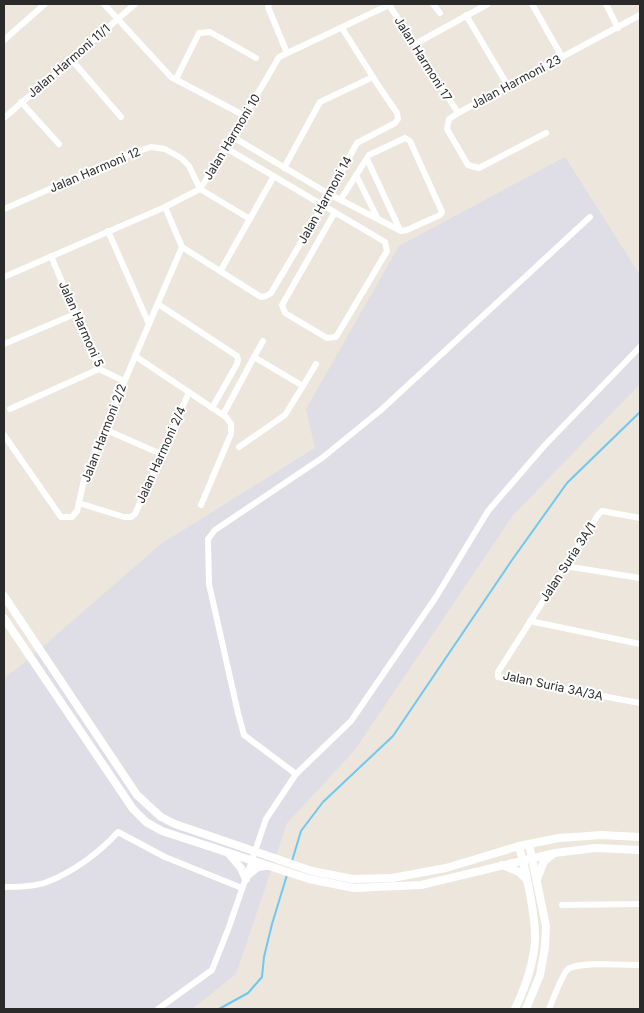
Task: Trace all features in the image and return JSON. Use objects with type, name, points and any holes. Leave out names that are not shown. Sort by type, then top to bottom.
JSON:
[{"type":"street","points":[[4,40],[45,4]]},
{"type":"street","points":[[104,4],[171,77],[244,116]]},
{"type":"street","name":"Jalan Harmoni 11/1","points":[[4,118],[135,4]]},
{"type":"street","points":[[269,4],[268,7],[287,52]]},
{"type":"street","name":"Jalan Harmoni 10","points":[[4,277],[165,207],[200,189],[279,57],[390,4]]},
{"type":"street","name":"Jalan Harmoni 17","points":[[390,4],[458,113]]},
{"type":"street","points":[[433,4],[440,13]]},
{"type":"street","points":[[415,44],[488,4]]},
{"type":"street","points":[[532,4],[562,57]]},
{"type":"street","points":[[606,4],[618,28]]},
{"type":"street","points":[[466,15],[508,86]]},
{"type":"street","name":"Jalan Harmoni 23","points":[[546,133],[479,168],[468,165],[447,129],[449,119],[458,113],[640,15]]},
{"type":"street","points":[[284,168],[320,102],[373,78],[342,28]]},
{"type":"street","points":[[176,79],[199,33],[210,32],[256,58]]},
{"type":"street","points":[[71,59],[121,117]]},
{"type":"street","name":"Jalan Harmoni 14","points":[[221,270],[261,297],[271,293],[324,205],[357,143],[395,123],[398,119],[398,113],[373,78]]},
{"type":"street","points":[[21,102],[59,144]]},
{"type":"street","points":[[232,137],[330,194],[400,230],[406,230],[440,215],[442,212],[410,141],[403,138],[371,154],[341,199]]},
{"type":"street","name":"Jalan Harmoni 12","points":[[4,209],[130,154],[151,147],[165,149],[181,158],[189,166],[200,189]]},
{"type":"street","points":[[226,148],[324,205],[385,242],[387,250],[336,337],[327,338],[285,313],[282,305],[335,212]]},
{"type":"street","points":[[367,159],[400,230]]},
{"type":"street","points":[[165,207],[182,247],[221,270],[274,176]]},
{"type":"street","points":[[356,176],[377,218]]},
{"type":"street","points":[[200,189],[250,220]]},
{"type":"street","points":[[296,774],[244,735],[209,584],[208,539],[215,530],[322,458],[348,438],[590,217]]},
{"type":"street","points":[[108,231],[149,324]]},
{"type":"street","name":"Jalan Harmoni 2/2","points":[[79,503],[84,480],[104,429],[182,247]]},
{"type":"street","name":"Jalan Harmoni 5","points":[[51,256],[99,369],[124,381]]},
{"type":"street","points":[[158,304],[237,356],[237,364],[212,408]]},
{"type":"street","points":[[4,344],[75,314]]},
{"type":"street","points":[[223,415],[263,341]]},
{"type":"street","points":[[158,1009],[212,970],[253,861],[266,819],[296,774],[351,721],[436,597],[488,511],[545,445],[640,347]]},
{"type":"street","points":[[135,356],[223,415],[231,424],[231,434],[201,505]]},
{"type":"street","points":[[254,357],[303,386]]},
{"type":"street","points":[[239,447],[285,415],[316,364]]},
{"type":"street","points":[[10,409],[99,369]]},
{"type":"street","name":"Jalan Harmoni 2/4","points":[[79,503],[131,517],[136,514],[189,392]]},
{"type":"street","points":[[104,429],[161,454]]},
{"type":"street","points":[[4,435],[61,517],[72,517],[77,511],[79,503]]},
{"type":"street","name":"Jalan Suria 3A/1","points":[[530,622],[602,511],[640,518]]},
{"type":"street","points":[[565,566],[640,578]]},
{"type":"street","points":[[4,596],[137,795],[161,817],[175,824],[312,871],[353,879],[392,878],[446,868],[519,846],[559,838],[638,835]]},
{"type":"street","points":[[4,618],[128,802],[146,822],[162,831],[310,880],[354,888],[412,886],[447,880],[555,853],[595,848],[640,850]]},
{"type":"street","points":[[530,622],[640,644]]},
{"type":"street","name":"Jalan Suria 3A/3A","points":[[530,622],[498,672],[498,677],[640,703]]},
{"type":"street","points":[[4,886],[18,887],[45,883],[67,873],[89,858],[118,832],[165,858],[242,888]]},
{"type":"street","points":[[526,1009],[540,974],[545,947],[546,926],[529,844]]},
{"type":"street","points":[[514,1009],[528,975],[535,941],[519,846]]},
{"type":"street","points":[[228,853],[242,868],[247,877]]},
{"type":"street","points":[[537,880],[544,861],[555,853]]},
{"type":"street","points":[[502,865],[519,872],[526,879]]},
{"type":"street","points":[[247,877],[258,867],[268,866]]},
{"type":"street","points":[[562,905],[640,904]]},
{"type":"street","points":[[549,1009],[564,976],[570,968],[581,965],[640,965]]},
{"type":"shaded area","points":[[565,157],[638,272],[640,271],[640,384],[513,515],[354,751],[287,823],[236,974],[192,1009],[4,1009],[4,678],[23,664],[161,544],[315,448],[306,409],[399,246]]},
{"type":"waterway","points":[[292,861],[301,831],[323,802],[393,736],[512,560],[567,483],[640,412]]},
{"type":"waterway","points":[[219,1009],[248,993],[262,977],[264,957],[272,924],[287,875]]}]
